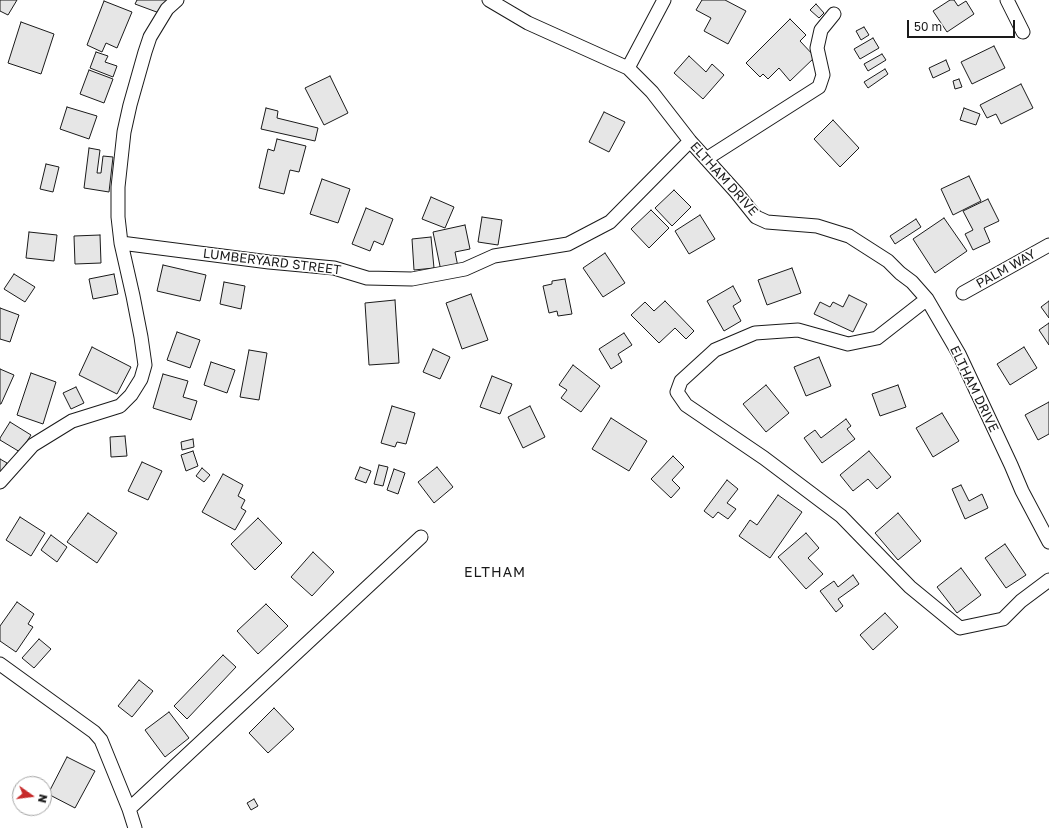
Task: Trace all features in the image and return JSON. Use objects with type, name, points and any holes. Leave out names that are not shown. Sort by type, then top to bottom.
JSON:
[{"type":"street","points":[[0,482],[32,445],[72,421],[120,406],[131,395],[141,379],[145,365],[141,337],[121,243],[118,217],[118,187],[124,132],[138,75],[150,37],[167,10],[177,0]]},
{"type":"street","name":"ELTHAM DRIVE","points":[[489,0],[528,23],[628,68],[652,92],[690,141],[736,192],[756,217],[767,222],[817,226],[849,236],[888,261],[912,282],[926,299],[959,354],[1022,491],[1049,542]]},
{"type":"street","points":[[628,68],[664,0]]},
{"type":"street","points":[[1007,0],[1023,32]]},
{"type":"street","points":[[706,159],[819,87],[823,75],[817,48],[821,30],[834,14]]},
{"type":"street","name":"LUMBERYARD STREET","points":[[121,243],[269,262],[334,268],[367,278],[412,279],[465,269],[494,256],[568,244],[610,222],[690,141]]},
{"type":"street","name":"PALM WAY","points":[[963,294],[1049,245]]},
{"type":"street","points":[[926,299],[877,338],[848,344],[798,330],[755,333],[715,350],[681,381],[677,392],[686,405],[764,458],[841,516],[910,587],[960,628],[1003,619],[1021,601],[1049,580]]},
{"type":"street","points":[[129,809],[420,537]]},
{"type":"street","points":[[0,664],[89,728],[101,740],[129,809],[135,828]]},
{"type":"building","points":[[0,0],[17,0],[8,15],[0,11]]},
{"type":"building","points":[[137,0],[167,0],[162,14],[135,4]]},
{"type":"building","points":[[702,0],[725,0],[746,11],[728,44],[704,31],[711,18],[696,10]]},
{"type":"building","points":[[950,0],[954,0],[958,6],[966,1],[974,14],[947,32],[933,11]]},
{"type":"building","points":[[104,1],[132,12],[117,48],[106,43],[102,52],[87,45]]},
{"type":"building","points":[[816,4],[824,13],[819,18],[810,10]]},
{"type":"building","points":[[790,19],[806,35],[800,41],[815,57],[790,81],[779,68],[768,79],[763,74],[760,77],[746,63]]},
{"type":"building","points":[[21,22],[54,34],[41,74],[8,63]]},
{"type":"building","points":[[864,27],[869,35],[861,40],[856,31]]},
{"type":"building","points":[[873,38],[879,48],[860,59],[854,49]]},
{"type":"building","points":[[994,46],[1005,68],[972,84],[961,62]]},
{"type":"building","points":[[96,52],[108,56],[105,62],[117,66],[113,77],[90,68]]},
{"type":"building","points":[[882,54],[886,60],[868,71],[864,64]]},
{"type":"building","points":[[689,56],[706,72],[712,64],[724,75],[703,99],[674,73]]},
{"type":"building","points":[[946,60],[950,70],[933,78],[929,68]]},
{"type":"building","points":[[885,69],[888,74],[868,88],[864,82]]},
{"type":"building","points":[[89,70],[113,79],[104,103],[80,94]]},
{"type":"building","points":[[330,76],[348,113],[324,125],[305,88]]},
{"type":"building","points":[[959,79],[962,87],[955,89],[953,81]]},
{"type":"building","points":[[1021,84],[1033,108],[1001,124],[996,114],[987,118],[980,105]]},
{"type":"building","points":[[67,107],[97,116],[89,139],[60,129]]},
{"type":"building","points":[[266,108],[278,111],[277,118],[318,128],[315,141],[261,129]]},
{"type":"building","points":[[964,108],[980,114],[976,125],[960,120]]},
{"type":"building","points":[[604,112],[625,122],[609,152],[589,142]]},
{"type":"building","points":[[833,120],[859,148],[840,167],[814,139]]},
{"type":"building","points":[[277,139],[306,146],[299,172],[290,170],[284,194],[259,188],[268,149],[274,151]]},
{"type":"building","points":[[89,148],[100,150],[97,173],[101,173],[103,156],[113,157],[109,192],[84,188]]},
{"type":"building","points":[[46,164],[59,167],[53,192],[40,189]]},
{"type":"building","points":[[969,176],[981,201],[953,215],[941,189]]},
{"type":"building","points":[[322,179],[350,189],[338,223],[310,214]]},
{"type":"building","points":[[674,190],[691,207],[672,226],[655,208]]},
{"type":"building","points":[[431,197],[454,207],[445,228],[422,219]]},
{"type":"building","points":[[988,199],[999,221],[984,228],[990,242],[973,250],[965,234],[973,230],[963,211]]},
{"type":"building","points":[[366,208],[393,219],[383,245],[374,241],[370,251],[352,244]]},
{"type":"building","points":[[651,210],[669,228],[649,248],[631,229]]},
{"type":"building","points":[[700,215],[715,239],[689,254],[675,231]]},
{"type":"building","points":[[482,217],[502,220],[498,245],[478,242]]},
{"type":"building","points":[[944,218],[967,251],[935,273],[913,239]]},
{"type":"building","points":[[916,219],[921,227],[895,244],[890,236]]},
{"type":"building","points":[[465,225],[470,249],[455,252],[458,267],[441,271],[433,232]]},
{"type":"building","points":[[29,232],[57,235],[54,261],[26,258]]},
{"type":"building","points":[[100,235],[101,263],[75,264],[74,236]]},
{"type":"building","points":[[431,237],[434,268],[414,270],[412,239]]},
{"type":"building","points":[[605,253],[625,283],[603,297],[583,268]]},
{"type":"building","points":[[163,265],[206,275],[200,301],[157,291]]},
{"type":"building","points":[[792,268],[801,293],[767,305],[758,280]]},
{"type":"building","points":[[14,274],[35,287],[25,302],[4,289]]},
{"type":"building","points":[[114,274],[118,294],[93,299],[89,279]]},
{"type":"building","points":[[565,279],[572,314],[558,316],[557,311],[549,313],[543,286],[552,284],[552,281]]},
{"type":"building","points":[[224,282],[245,286],[241,309],[220,304]]},
{"type":"building","points":[[733,286],[741,301],[733,306],[741,321],[724,331],[707,301]]},
{"type":"building","points":[[471,294],[488,340],[462,349],[446,303]]},
{"type":"building","points":[[849,295],[867,304],[853,332],[814,314],[820,302],[830,307],[833,302],[843,307]]},
{"type":"building","points":[[395,300],[399,363],[369,365],[365,303]]},
{"type":"building","points":[[665,301],[694,331],[686,339],[675,328],[659,343],[631,315],[645,302],[654,311]]},
{"type":"building","points":[[1049,301],[1049,318],[1041,307]]},
{"type":"building","points":[[0,308],[19,315],[10,342],[0,339]]},
{"type":"building","points":[[1049,323],[1049,345],[1039,330]]},
{"type":"building","points":[[177,332],[200,340],[190,368],[167,360]]},
{"type":"building","points":[[624,333],[632,345],[618,354],[622,362],[611,369],[599,349]]},
{"type":"building","points":[[92,347],[131,367],[117,394],[79,375]]},
{"type":"building","points":[[1024,347],[1037,368],[1010,385],[997,364]]},
{"type":"building","points":[[433,349],[450,357],[440,379],[423,372]]},
{"type":"building","points":[[249,350],[267,353],[259,400],[240,397]]},
{"type":"building","points":[[819,357],[831,386],[806,396],[794,367]]},
{"type":"building","points":[[211,362],[235,370],[227,393],[204,385]]},
{"type":"building","points":[[573,365],[600,386],[581,412],[561,398],[567,390],[559,385]]},
{"type":"building","points":[[0,369],[14,375],[1,404],[0,404]]},
{"type":"building","points":[[31,373],[56,382],[43,424],[17,415]]},
{"type":"building","points":[[163,374],[188,381],[183,397],[197,401],[191,420],[153,408]]},
{"type":"building","points":[[492,376],[512,384],[500,414],[480,407]]},
{"type":"building","points":[[766,385],[789,413],[766,432],[743,404]]},
{"type":"building","points":[[898,385],[906,407],[880,416],[872,394]]},
{"type":"building","points":[[76,387],[84,403],[71,409],[63,393]]},
{"type":"building","points":[[1049,402],[1049,434],[1038,440],[1025,415]]},
{"type":"building","points":[[392,406],[415,413],[406,444],[397,442],[395,447],[381,443]]},
{"type":"building","points":[[530,406],[545,437],[523,448],[508,417]]},
{"type":"building","points":[[942,413],[959,441],[933,457],[916,428]]},
{"type":"building","points":[[611,418],[647,441],[629,471],[592,449]]},
{"type":"building","points":[[846,419],[851,426],[847,429],[855,439],[822,463],[804,438],[815,430],[821,438]]},
{"type":"building","points":[[10,422],[31,435],[20,452],[0,440]]},
{"type":"building","points":[[125,436],[127,456],[111,457],[110,437]]},
{"type":"building","points":[[193,439],[194,447],[182,450],[181,442]]},
{"type":"building","points":[[193,451],[198,466],[186,471],[181,455]]},
{"type":"building","points":[[869,451],[891,477],[877,489],[868,479],[853,491],[840,475]]},
{"type":"building","points":[[673,456],[684,467],[672,480],[680,488],[671,498],[651,479]]},
{"type":"building","points":[[0,459],[7,463],[0,474]]},
{"type":"building","points":[[142,462],[162,471],[148,500],[128,491]]},
{"type":"building","points":[[379,465],[388,467],[383,486],[374,484]]},
{"type":"building","points":[[360,467],[371,471],[366,483],[355,479]]},
{"type":"building","points":[[437,467],[453,487],[434,503],[418,482]]},
{"type":"building","points":[[202,468],[210,475],[204,482],[196,476]]},
{"type":"building","points":[[394,469],[405,473],[398,494],[387,490]]},
{"type":"building","points":[[223,474],[243,485],[238,496],[245,500],[241,508],[246,511],[235,530],[202,512]]},
{"type":"building","points":[[727,480],[738,489],[727,503],[736,509],[728,519],[718,512],[713,518],[704,511]]},
{"type":"building","points":[[961,485],[969,501],[982,494],[988,508],[965,519],[952,489]]},
{"type":"building","points":[[778,495],[802,512],[770,558],[739,536],[750,520],[757,525]]},
{"type":"building","points":[[88,513],[117,533],[97,563],[67,542]]},
{"type":"building","points":[[898,513],[921,541],[898,560],[875,533]]},
{"type":"building","points":[[20,517],[45,533],[31,556],[6,540]]},
{"type":"building","points":[[258,518],[282,543],[255,570],[231,544]]},
{"type":"building","points":[[806,533],[819,548],[808,558],[823,574],[806,589],[778,557]]},
{"type":"building","points":[[51,535],[67,547],[57,562],[41,550]]},
{"type":"building","points":[[1005,544],[1026,575],[1006,588],[985,558]]},
{"type":"building","points":[[313,552],[334,572],[312,596],[291,577]]},
{"type":"building","points":[[961,568],[981,595],[957,613],[937,587]]},
{"type":"building","points":[[853,575],[859,584],[838,599],[843,606],[836,612],[820,591],[834,581],[838,587]]},
{"type":"building","points":[[17,602],[34,614],[28,624],[33,627],[16,652],[0,641],[0,626]]},
{"type":"building","points":[[266,604],[288,626],[258,654],[237,631]]},
{"type":"building","points":[[885,613],[898,627],[873,650],[860,635]]},
{"type":"building","points":[[39,639],[51,649],[34,668],[22,658]]},
{"type":"building","points":[[223,655],[236,667],[187,719],[174,706]]},
{"type":"building","points":[[139,680],[153,691],[132,717],[118,706]]},
{"type":"building","points":[[274,708],[294,729],[268,753],[249,733]]},
{"type":"building","points":[[169,712],[189,738],[165,757],[145,730]]},
{"type":"building","points":[[67,757],[95,771],[75,808],[52,796],[52,786]]},
{"type":"building","points":[[254,799],[258,806],[251,810],[247,803]]},
{"type":"district","name":"ELTHAM","points":[[495,573]]}]
